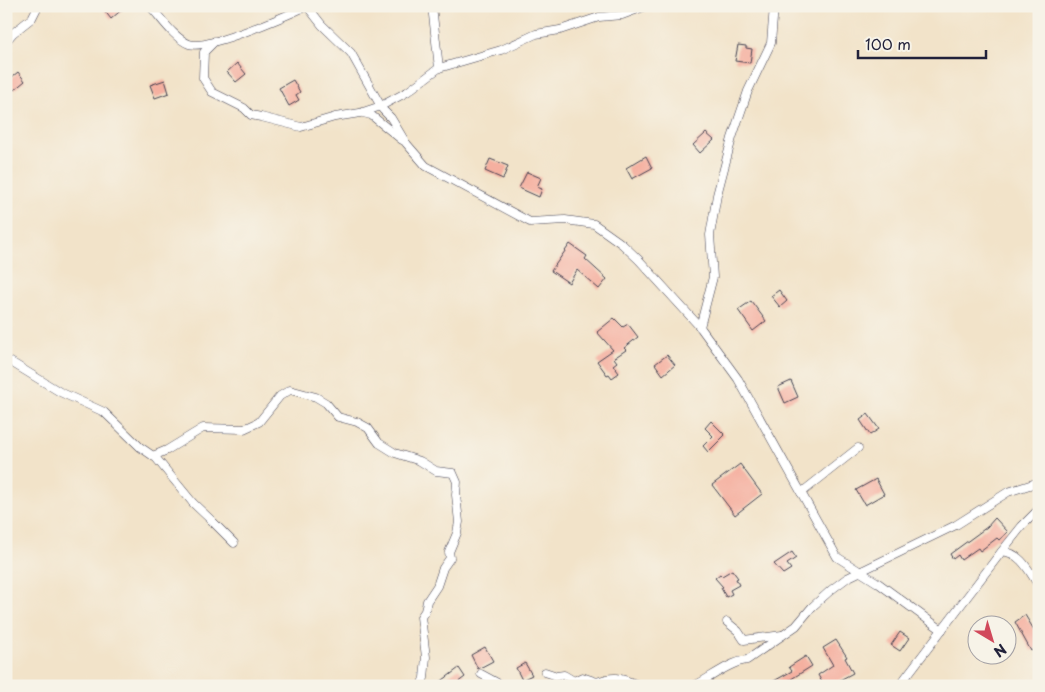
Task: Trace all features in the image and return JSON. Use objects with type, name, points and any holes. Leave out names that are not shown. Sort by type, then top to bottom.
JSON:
[{"type":"street","points":[[6,41],[13,32],[32,18],[38,6]]},
{"type":"street","points":[[150,6],[181,40],[191,46],[215,41],[274,22],[307,6],[322,25],[351,53],[382,108],[391,118],[406,143],[426,166],[530,222],[565,220],[594,224],[622,244],[700,327],[738,379],[837,557],[878,583],[942,630]]},
{"type":"street","points":[[432,6],[439,68]]},
{"type":"street","points":[[215,41],[204,52],[203,78],[212,92],[244,108],[251,115],[301,127],[335,117],[382,108],[439,68],[501,50],[536,34],[560,30],[587,20],[622,15],[646,6]]},
{"type":"street","points":[[700,327],[712,277],[710,235],[717,195],[732,138],[748,91],[771,44],[774,6]]},
{"type":"street","points":[[360,113],[371,115],[406,143]]},
{"type":"street","points":[[6,359],[60,392],[104,412],[140,447],[153,456],[193,503],[234,543]]},
{"type":"street","points":[[153,456],[167,450],[203,428],[244,429],[259,422],[280,396],[290,390],[316,397],[326,403],[338,417],[357,422],[368,428],[379,443],[395,453],[420,462],[436,471],[453,473],[457,482],[458,528],[449,552],[450,558],[443,568],[437,586],[427,601],[425,611],[421,617],[426,657],[422,686]]},
{"type":"street","points":[[802,493],[858,448]]},
{"type":"street","points":[[694,686],[742,660],[747,660],[796,626],[812,607],[831,590],[859,572],[956,525],[1008,492],[1039,482]]},
{"type":"street","points":[[899,686],[1002,551],[1022,526],[1039,509]]},
{"type":"street","points":[[1002,551],[1011,552],[1020,559],[1039,586]]},
{"type":"street","points":[[727,622],[738,631],[744,640],[784,634]]},
{"type":"street","points":[[545,672],[557,676],[564,675],[575,684],[582,677],[597,682],[609,677],[623,678],[640,686]]},
{"type":"street","points":[[481,674],[502,686]]},
{"type":"building","points":[[101,6],[126,6],[111,19]]},
{"type":"building","points":[[738,45],[752,49],[750,63],[735,61]]},
{"type":"building","points":[[237,63],[246,74],[236,82],[227,72]]},
{"type":"building","points":[[18,72],[25,81],[14,90],[7,81]]},
{"type":"building","points":[[165,80],[169,93],[155,98],[150,85]]},
{"type":"building","points":[[293,80],[300,92],[296,95],[299,100],[289,106],[279,88]]},
{"type":"building","points":[[706,133],[714,140],[700,153],[693,145]]},
{"type":"building","points":[[646,156],[652,168],[632,179],[626,168]]},
{"type":"building","points":[[490,159],[508,166],[503,179],[485,171]]},
{"type":"building","points":[[527,172],[541,178],[537,187],[542,189],[539,197],[519,188]]},
{"type":"building","points":[[570,244],[587,256],[585,259],[607,279],[599,289],[577,270],[569,283],[551,271]]},
{"type":"building","points":[[779,290],[787,301],[780,307],[771,296]]},
{"type":"building","points":[[751,301],[766,321],[753,331],[738,310]]},
{"type":"building","points":[[614,318],[623,327],[628,324],[638,337],[624,348],[626,350],[614,358],[617,362],[613,365],[619,373],[612,378],[609,374],[607,375],[597,361],[613,350],[597,332]]},
{"type":"building","points":[[667,355],[675,365],[663,375],[655,364]]},
{"type":"building","points":[[791,381],[798,397],[785,403],[778,387]]},
{"type":"building","points":[[868,414],[879,429],[870,435],[860,420]]},
{"type":"building","points":[[711,421],[725,435],[708,452],[703,446],[713,436],[705,428]]},
{"type":"building","points":[[740,464],[762,494],[735,515],[712,485]]},
{"type":"building","points":[[876,479],[884,494],[865,505],[856,490]]},
{"type":"building","points":[[995,518],[1008,532],[999,540],[997,538],[980,551],[978,548],[961,560],[958,555],[953,559],[950,554],[987,527]]},
{"type":"building","points":[[792,552],[796,558],[787,564],[791,569],[783,574],[774,564]]},
{"type":"building","points":[[732,570],[738,578],[736,579],[739,585],[730,590],[732,594],[726,597],[721,588],[723,587],[715,578]]},
{"type":"building","points":[[1025,615],[1039,638],[1039,647],[1031,651],[1018,627],[1018,620]]},
{"type":"building","points":[[900,632],[909,638],[900,651],[891,645]]},
{"type":"building","points":[[836,640],[847,657],[845,658],[853,673],[840,680],[841,682],[835,686],[824,686],[818,675],[833,665],[823,648]]},
{"type":"building","points":[[485,647],[493,661],[478,669],[471,655]]},
{"type":"building","points":[[806,656],[812,666],[780,686],[765,686],[792,671],[789,667]]},
{"type":"building","points":[[525,663],[532,675],[522,680],[516,668]]},
{"type":"building","points":[[459,668],[465,677],[457,683],[459,686],[435,686]]}]
